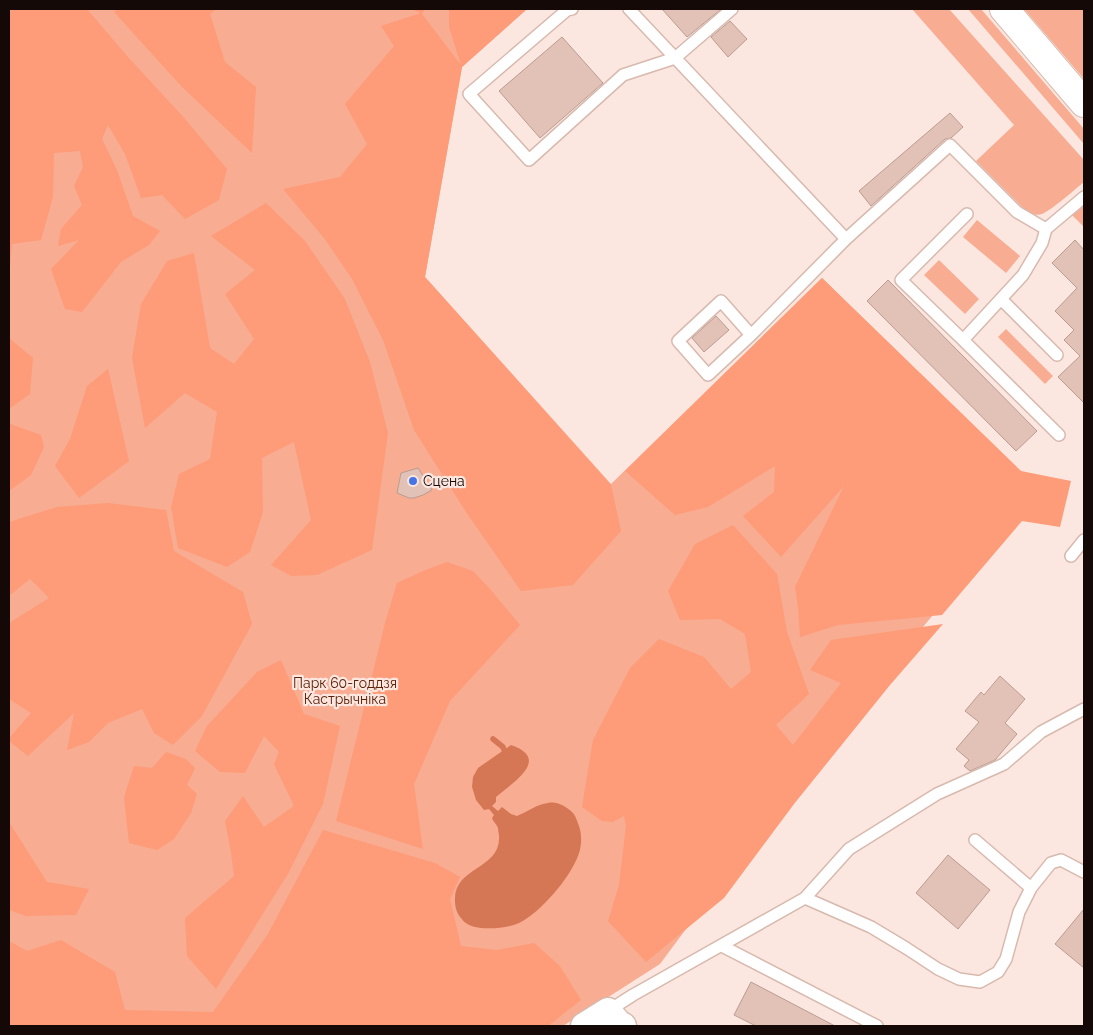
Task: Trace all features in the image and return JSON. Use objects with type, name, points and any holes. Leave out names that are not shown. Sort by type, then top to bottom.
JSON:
[{"type":"main road","points":[[1004,9],[1084,102]]},
{"type":"street","points":[[584,1026],[615,1019]]},
{"type":"lane","points":[[572,9],[567,10],[469,94],[529,160],[623,75],[674,58],[732,9]]},
{"type":"lane","points":[[629,9],[846,239]]},
{"type":"lane","points":[[751,335],[721,301],[678,341],[708,375],[751,335],[846,239],[950,145],[1016,212],[1046,229]]},
{"type":"lane","points":[[963,340],[1024,275],[1042,243],[1046,229],[1084,197]]},
{"type":"lane","points":[[967,214],[901,280],[1059,435]]},
{"type":"lane","points":[[1001,299],[1058,355]]},
{"type":"lane","points":[[1071,556],[1084,540]]},
{"type":"lane","points":[[615,1019],[633,995],[805,898],[849,849],[938,794],[1004,764],[1041,732],[1084,709]]},
{"type":"lane","points":[[975,840],[1032,888]]},
{"type":"lane","points":[[805,898],[871,926],[938,970],[959,979],[980,982],[998,972],[1006,959],[1019,912],[1032,888],[1051,864],[1062,860],[1084,872]]},
{"type":"lane","points":[[722,946],[877,1026]]},
{"type":"green space","name":"Парк 60-годдзя Кастрычніка","points":[[9,9],[527,9],[462,67],[425,277],[611,484],[822,278],[1038,488],[802,773],[660,964],[563,1026],[9,1026]]},
{"type":"green space","points":[[912,9],[949,9],[1084,160],[1084,182],[1047,212],[1040,215],[1034,214],[1026,211],[976,161],[1014,125]]},
{"type":"green space","points":[[968,9],[981,9],[1084,129],[1084,144]]},
{"type":"green space","points":[[1024,9],[1084,9],[1084,79]]},
{"type":"green space","points":[[1084,206],[1084,227],[1072,215]]},
{"type":"green space","points":[[977,220],[1020,256],[1006,273],[963,237]]},
{"type":"green space","points":[[939,260],[979,299],[965,314],[924,275]]},
{"type":"green space","points":[[1006,329],[1053,376],[1045,384],[998,337]]},
{"type":"shaded area","points":[[9,9],[87,9],[227,169],[219,200],[185,219],[162,195],[141,198],[125,154],[108,125],[102,139],[117,170],[133,216],[160,231],[149,245],[121,262],[82,312],[65,309],[51,269],[79,240],[58,246],[61,229],[82,205],[74,186],[83,167],[80,151],[54,153],[53,197],[41,240],[12,244],[9,278]]},
{"type":"shaded area","points":[[118,9],[216,9],[210,14],[225,62],[256,87],[252,153],[182,87],[114,12]]},
{"type":"shaded area","points":[[411,9],[425,9],[422,14],[461,65],[449,27],[449,9],[527,9],[462,67],[425,277],[611,485],[621,531],[573,585],[521,591],[466,512],[414,430],[383,340],[352,279],[324,238],[283,189],[340,177],[367,144],[345,104],[394,46],[381,26],[421,13]]},
{"type":"shaded area","points":[[266,203],[305,241],[345,299],[370,362],[388,433],[372,550],[317,575],[291,576],[271,565],[311,520],[294,442],[262,458],[263,512],[250,552],[227,567],[178,548],[171,507],[179,474],[210,459],[217,412],[185,393],[145,428],[132,358],[141,304],[167,261],[194,253],[210,348],[234,364],[254,339],[225,294],[255,270],[211,236]]},
{"type":"shaded area","points":[[822,278],[1021,471],[1071,481],[1060,527],[1022,521],[942,615],[838,625],[800,637],[795,587],[844,486],[781,557],[743,516],[774,492],[775,466],[708,507],[675,515],[625,471]]},
{"type":"shaded area","points":[[9,338],[33,358],[30,394],[9,409]]},
{"type":"shaded area","points":[[108,369],[129,461],[79,498],[55,466],[70,439],[87,386]]},
{"type":"shaded area","points":[[9,423],[41,435],[44,447],[31,475],[9,491]]},
{"type":"shaded area","points":[[108,503],[166,510],[174,551],[243,592],[252,624],[202,716],[173,745],[154,733],[142,709],[108,723],[89,742],[67,750],[74,713],[28,756],[9,741],[9,738],[31,713],[9,699],[9,623],[49,598],[30,579],[9,596],[9,522],[57,507]]},
{"type":"shaded area","points":[[733,525],[777,574],[787,632],[809,694],[776,725],[793,745],[841,683],[810,670],[831,640],[943,624],[890,685],[794,804],[724,898],[646,962],[608,921],[619,885],[626,826],[624,816],[613,822],[602,821],[582,807],[593,740],[630,668],[659,639],[704,657],[731,689],[751,672],[745,634],[720,619],[680,620],[668,591],[695,544]]},
{"type":"shaded area","points":[[447,562],[473,571],[520,625],[450,701],[414,784],[423,849],[336,821],[385,623],[397,583]]},
{"type":"shaded area","points":[[281,660],[304,714],[340,726],[323,804],[289,872],[216,989],[187,956],[185,918],[234,876],[225,821],[243,796],[264,827],[294,806],[274,764],[279,752],[264,736],[245,773],[220,772],[195,751],[207,726],[257,672]]},
{"type":"shaded area","points":[[511,745],[523,751],[528,757],[528,764],[519,778],[496,797],[496,802],[492,806],[498,811],[502,807],[517,816],[536,806],[551,803],[561,804],[575,815],[581,833],[580,848],[568,875],[536,911],[519,923],[510,926],[478,928],[467,924],[458,914],[455,903],[456,890],[461,881],[493,855],[498,846],[499,835],[498,828],[492,818],[494,815],[489,809],[484,810],[476,800],[472,787],[473,777],[478,768]]},
{"type":"shaded area","points":[[166,752],[186,759],[195,768],[187,785],[197,794],[191,813],[174,839],[157,850],[129,843],[124,797],[134,766],[152,768]]},
{"type":"shaded area","points":[[9,822],[47,882],[89,889],[76,915],[26,916],[9,910]]},
{"type":"shaded area","points":[[323,830],[435,863],[460,877],[450,899],[461,946],[497,950],[534,943],[560,966],[581,1000],[548,1026],[9,1026],[9,941],[27,951],[61,940],[115,972],[125,1010],[213,1012],[268,934]]},
{"type":"building","points":[[662,9],[719,9],[720,10],[687,37]]},
{"type":"building","points":[[730,21],[747,39],[728,57],[711,37]]},
{"type":"building","points":[[562,37],[603,83],[540,138],[499,91]]},
{"type":"building","points":[[950,113],[963,127],[951,138],[945,139],[871,206],[859,191]]},
{"type":"building","points":[[1075,240],[1084,250],[1084,403],[1058,377],[1080,356],[1064,340],[1074,330],[1055,311],[1077,288],[1052,263]]},
{"type":"building","points":[[888,280],[1037,431],[1016,451],[867,301]]},
{"type":"building","points":[[716,316],[729,330],[704,352],[692,338]]},
{"type":"building","name":"Сцена","points":[[418,468],[432,490],[414,498],[397,493],[401,473]]},
{"type":"building","points":[[1000,676],[1025,699],[1005,723],[1017,734],[995,760],[970,771],[964,766],[969,760],[956,749],[979,722],[965,711],[981,692],[984,695]]},
{"type":"building","points":[[948,855],[990,890],[958,929],[916,893]]},
{"type":"building","points":[[1084,909],[1084,968],[1055,944]]},
{"type":"building","points":[[751,982],[835,1026],[756,1026],[734,1015]]},
{"type":"waterway","points":[[493,739],[504,750]]},
{"type":"place","name":"Сцена","points":[[413,481]]}]
